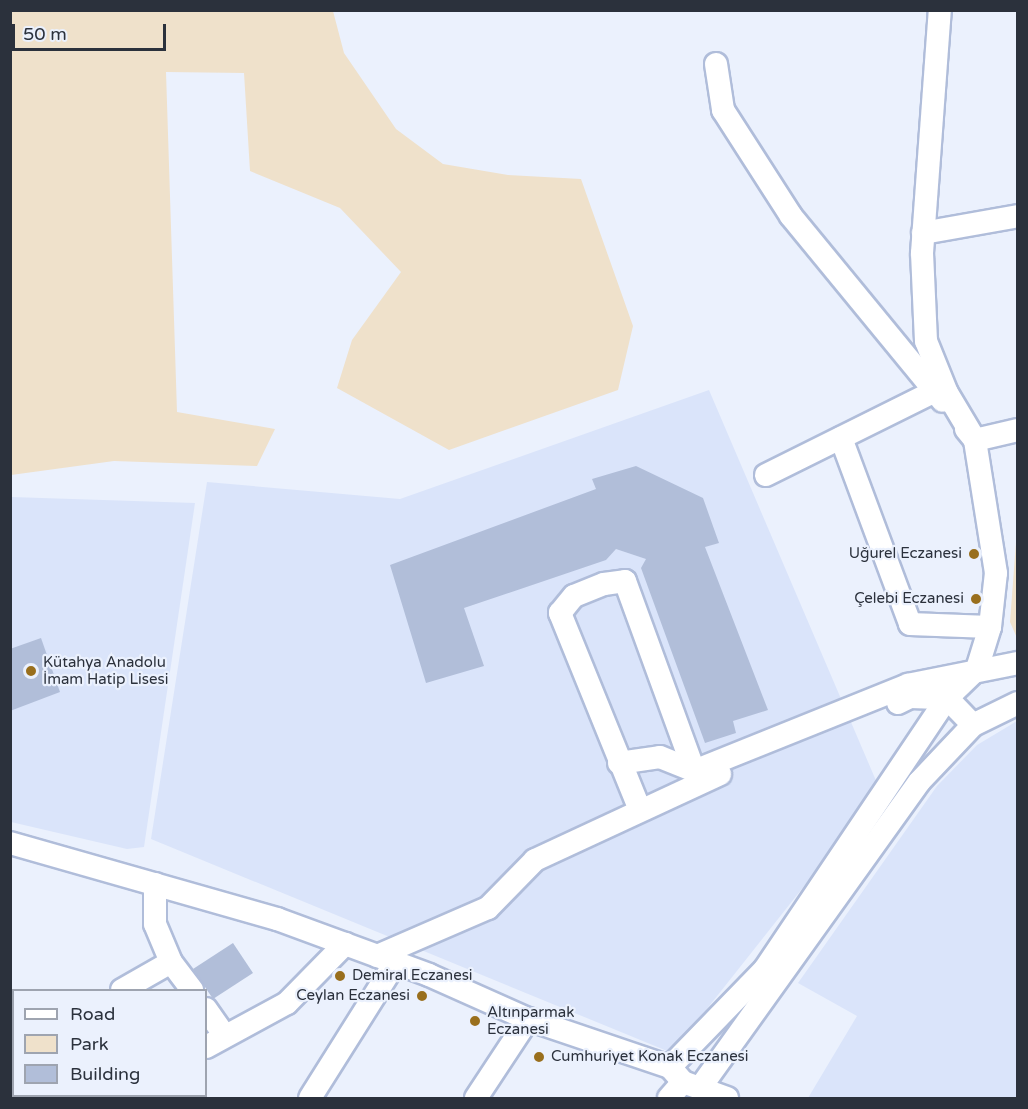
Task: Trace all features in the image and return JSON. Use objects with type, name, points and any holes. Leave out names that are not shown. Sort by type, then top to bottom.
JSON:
[{"type":"street","points":[[681,1084],[765,969],[947,698],[977,669],[990,627],[996,573],[975,440],[947,393],[926,341],[921,253],[941,11]]},
{"type":"street","points":[[716,64],[723,110],[791,216],[975,440]]},
{"type":"street","points":[[923,233],[1017,216]]},
{"type":"street","points":[[766,475],[935,391]]},
{"type":"street","points":[[975,440],[1017,430]]},
{"type":"street","points":[[842,438],[910,624],[990,627]]},
{"type":"street","points":[[640,810],[560,613],[574,596],[604,584],[625,581],[697,777]]},
{"type":"street","points":[[310,1098],[386,959],[488,908],[535,860],[640,810],[697,777],[908,685],[977,669],[1017,663]]},
{"type":"street","points":[[619,763],[660,757],[697,777],[880,713],[910,697],[947,698],[973,725]]},
{"type":"street","points":[[681,1084],[919,782],[973,725],[1017,703]]},
{"type":"street","points":[[10,843],[277,919],[386,959],[681,1084],[727,1098]]},
{"type":"street","points":[[155,884],[155,924],[171,962],[191,989]]},
{"type":"street","points":[[207,1014],[215,1042],[287,1003],[345,944]]},
{"type":"street","points":[[124,989],[171,962]]},
{"type":"street","points":[[476,1098],[528,1019]]},
{"type":"street","points":[[10,1038],[12,1044]]},
{"type":"shaded area","points":[[709,390],[880,790],[672,1053],[151,839],[207,482],[400,499]]},
{"type":"shaded area","points":[[11,497],[195,503],[144,847],[127,849],[11,822]]},
{"type":"shaded area","points":[[1017,721],[1017,1098],[808,1098],[857,1016],[798,983],[937,786],[977,745]]},
{"type":"green space","points":[[11,10],[333,11],[344,53],[396,129],[443,164],[508,175],[581,179],[633,326],[618,390],[449,450],[337,388],[352,340],[401,272],[340,208],[250,171],[244,73],[166,72],[177,412],[275,429],[257,466],[114,461],[11,475]]},
{"type":"green space","points":[[1017,529],[1017,638],[1010,622]]},
{"type":"building","points":[[636,466],[703,498],[719,543],[705,547],[768,710],[733,721],[736,733],[705,743],[641,568],[646,559],[616,549],[606,560],[464,608],[484,666],[426,683],[390,565],[596,489],[592,479]]},
{"type":"building","name":"Kütahya Anadolu İmam Hatip Lisesi","points":[[41,638],[60,692],[10,711],[10,649]]},
{"type":"building","points":[[233,943],[253,973],[213,999],[193,969]]},
{"type":"place","name":"Uğurel Eczanesi","points":[[974,554]]},
{"type":"place","name":"Çelebi Eczanesi","points":[[976,599]]},
{"type":"place","name":"Kütahya Anadolu İmam Hatip Lisesi","points":[[31,671]]},
{"type":"place","name":"Demiral Eczanesi","points":[[340,976]]},
{"type":"place","name":"Ceylan Eczanesi","points":[[422,996]]},
{"type":"place","name":"Altınparmak Eczanesi","points":[[475,1021]]},
{"type":"place","name":"Cumhuriyet Konak Eczanesi","points":[[539,1057]]}]
